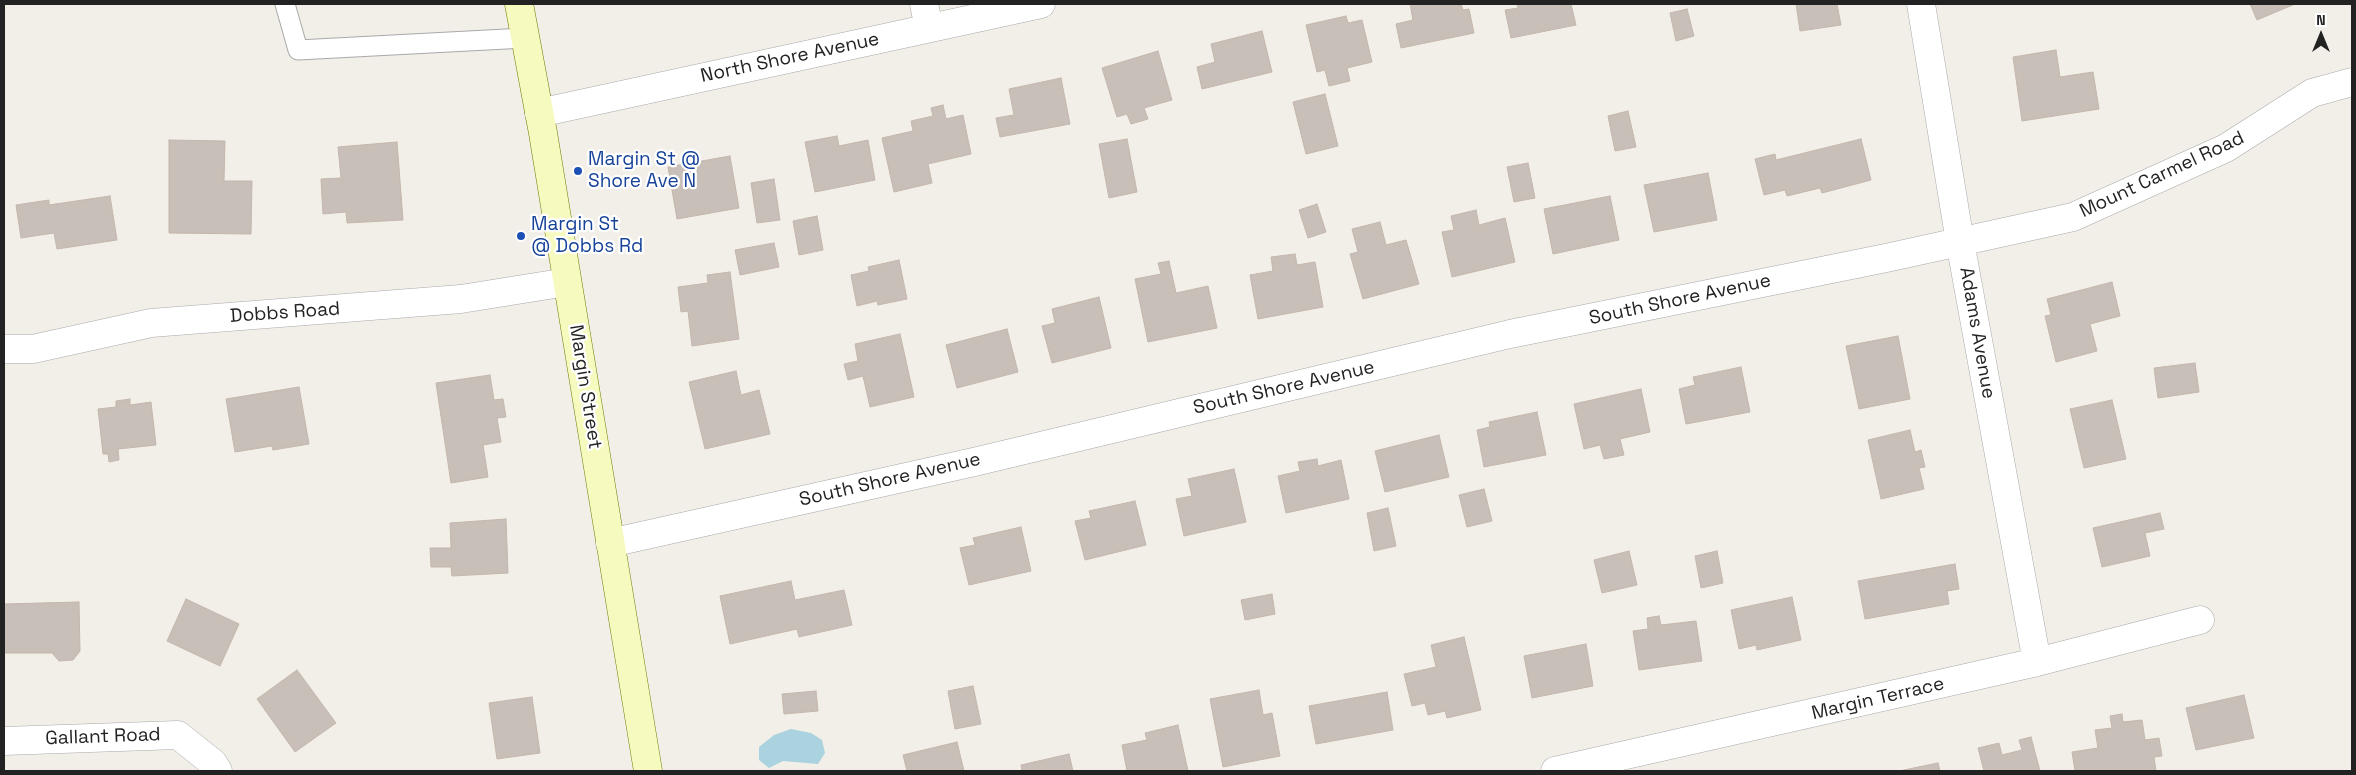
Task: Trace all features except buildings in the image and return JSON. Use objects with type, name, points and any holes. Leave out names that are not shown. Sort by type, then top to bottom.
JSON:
[{"type":"main road","name":"Margin Street","points":[[519,4],[539,113],[648,771]]},
{"type":"street","name":"North Shore Avenue","points":[[539,113],[926,16],[1041,4]]},
{"type":"street","name":"Adams Avenue","points":[[1921,4],[1960,242],[2037,662]]},
{"type":"street","name":"Mount Carmel Road","points":[[1960,242],[2073,217],[2226,148],[2312,93],[2352,82]]},
{"type":"street","name":"South Shore Avenue","points":[[610,543],[974,462],[1510,334],[1960,242]]},
{"type":"street","name":"Dobbs Road","points":[[4,349],[34,349],[151,322],[461,299],[567,282]]},
{"type":"street","name":"Margin Terrace","points":[[1555,771],[2037,662],[2200,620]]},
{"type":"street","name":"Gallant Road","points":[[4,741],[178,735],[218,771]]},
{"type":"lane","points":[[285,4],[298,50],[525,38]]},
{"type":"water","points":[[791,729],[811,733],[822,740],[825,753],[818,764],[783,761],[769,768],[759,760],[759,747],[774,735]]},
{"type":"place","name":"Margin St @ Shore Ave N","points":[[578,171]]},
{"type":"place","name":"Margin St @ Dobbs Rd","points":[[521,236]]}]
